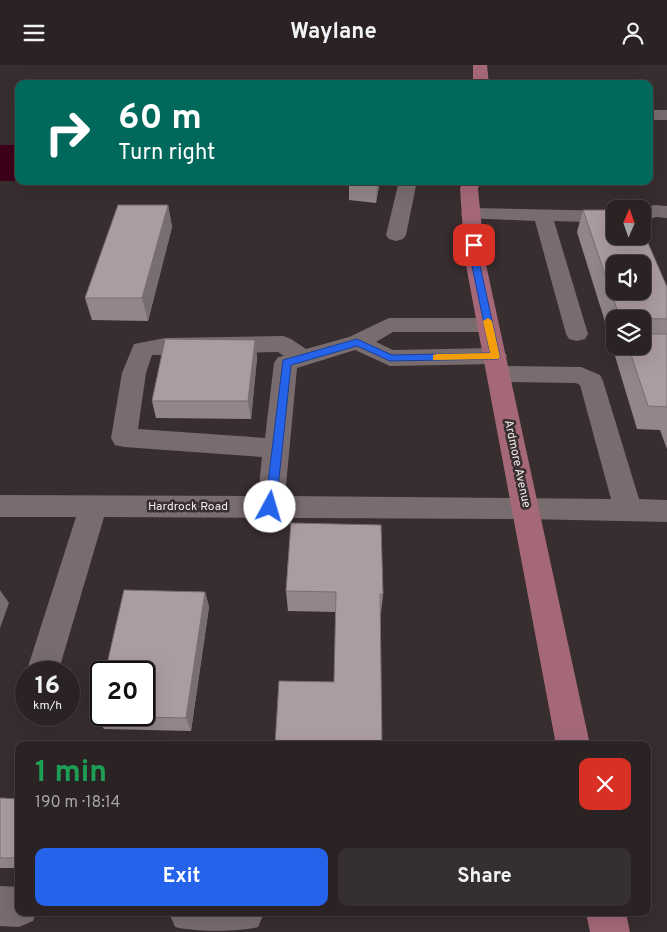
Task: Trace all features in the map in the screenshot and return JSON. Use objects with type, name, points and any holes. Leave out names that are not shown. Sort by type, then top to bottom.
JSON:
[{"type":"main road","points":[[480,65],[481,80]]},
{"type":"main road","name":"Ardmore Avenue","points":[[470,185],[475,261],[527,508],[572,741]]},
{"type":"main road","points":[[607,916],[610,932]]},
{"type":"lane","points":[[653,115],[667,115]]},
{"type":"lane","points":[[396,235],[407,185]]},
{"type":"lane","points":[[651,212],[667,212]]},
{"type":"lane","points":[[471,214],[606,217]]},
{"type":"lane","points":[[543,216],[577,333]]},
{"type":"lane","points":[[270,507],[286,363],[357,342],[389,325],[488,325]]},
{"type":"lane","points":[[357,342],[390,358],[497,365],[581,375],[591,381],[628,510]]},
{"type":"lane","points":[[277,448],[124,438],[134,373],[142,349],[164,345],[283,344],[303,358]]},
{"type":"lane","name":"Hardrock Road","points":[[0,506],[527,508],[667,511]]},
{"type":"lane","points":[[46,661],[92,507]]},
{"type":"lane","points":[[0,907],[15,907]]},
{"type":"shaded area","points":[[0,145],[15,145],[15,181],[0,181]]},
{"type":"building","points":[[118,205],[168,205],[142,298],[85,298]]},
{"type":"building","points":[[583,210],[606,210],[606,245],[649,245],[667,287],[667,319],[651,319],[651,310],[617,310],[614,300],[651,300],[651,255],[606,255],[606,277]]},
{"type":"building","points":[[651,334],[667,334],[667,407],[648,406],[631,355],[651,355]]},
{"type":"building","points":[[165,339],[255,340],[248,401],[152,401]]},
{"type":"building","points":[[291,523],[381,525],[383,594],[380,594],[382,741],[275,741],[279,681],[334,682],[336,592],[286,591]]},
{"type":"building","points":[[124,590],[205,592],[186,718],[155,717],[155,661],[108,661]]},
{"type":"building","points":[[0,798],[15,799],[15,858],[0,858]]},
{"type":"slow traffic","points":[[437,357],[495,357],[488,321]]},
{"type":"route","points":[[270,507],[286,363],[357,342],[390,358],[495,357],[475,261],[474,245]]}]
